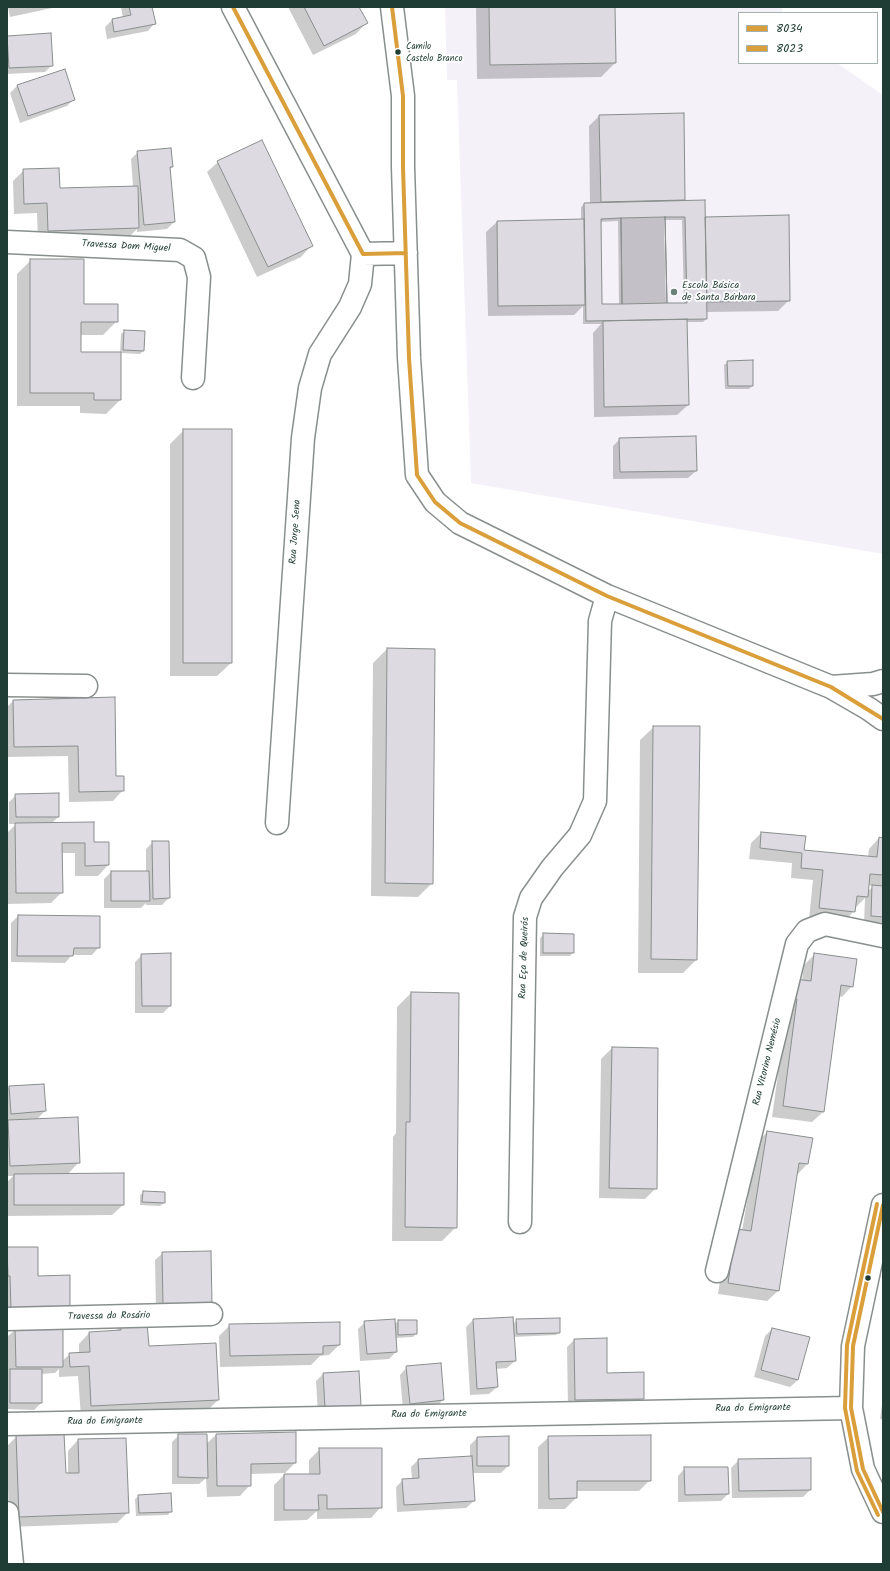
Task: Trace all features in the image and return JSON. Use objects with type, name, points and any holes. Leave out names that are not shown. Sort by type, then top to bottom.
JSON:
[{"type":"street","points":[[233,7],[363,254],[406,253]]},
{"type":"street","points":[[392,7],[403,96],[409,358],[417,475],[435,502],[460,523],[607,596],[831,687],[883,719]]},
{"type":"street","name":"Travessa Dom Miguel","points":[[7,242],[180,250],[194,258],[200,277],[193,378]]},
{"type":"street","name":"Rua Jorge Sena","points":[[277,823],[303,438],[310,388],[320,354],[350,307],[360,284],[363,254]]},
{"type":"street","name":"Rua Eça de Queirós","points":[[520,1222],[525,917],[531,898],[552,868],[580,835],[595,801],[600,621],[607,596]]},
{"type":"street","points":[[831,687],[873,684],[883,681]]},
{"type":"street","points":[[7,685],[86,686]]},
{"type":"street","name":"Rua Vitorino Nemésio","points":[[717,1271],[797,944],[807,931],[825,924],[883,936]]},
{"type":"street","points":[[883,1205],[853,1346],[850,1408],[863,1469],[883,1512]]},
{"type":"street","name":"Travessa do Rosário","points":[[7,1319],[211,1314]]},
{"type":"street","name":"Rua do Emigrante","points":[[7,1424],[850,1408]]},
{"type":"street","points":[[7,1513],[12,1564]]},
{"type":"shaded area","name":"Escola Básica de Santa Bárbara","points":[[445,7],[782,7],[782,12],[738,12],[738,64],[838,64],[883,95],[883,554],[471,483],[457,80],[447,80]]},
{"type":"building","points":[[129,7],[152,7],[156,24],[114,32],[112,19],[131,15]]},
{"type":"building","points":[[304,7],[359,7],[368,23],[324,46]]},
{"type":"building","points":[[489,7],[615,7],[616,63],[490,65]]},
{"type":"building","points":[[51,33],[53,66],[9,68],[7,36]]},
{"type":"building","points":[[65,69],[75,100],[28,116],[17,85]]},
{"type":"building","points":[[684,113],[685,200],[601,202],[599,115]]},
{"type":"building","points":[[262,140],[313,246],[268,267],[217,161]]},
{"type":"building","points":[[171,148],[173,167],[170,167],[175,222],[144,225],[137,151]]},
{"type":"building","points":[[59,168],[60,188],[138,186],[139,228],[48,231],[47,203],[24,204],[23,169]]},
{"type":"building","points":[[705,200],[707,319],[586,321],[584,203]],"holes":[[[665,217],[685,217],[687,303],[667,303]],[[621,218],[622,304],[602,304],[601,219]]]},
{"type":"building","points":[[789,215],[790,301],[707,302],[705,217]]},
{"type":"building","points":[[665,217],[667,303],[622,304],[621,218]]},
{"type":"building","points":[[584,219],[585,305],[498,306],[497,221]]},
{"type":"building","points":[[30,259],[84,259],[84,304],[118,304],[118,322],[81,322],[81,352],[121,352],[121,400],[94,400],[94,393],[30,393]]},
{"type":"building","points":[[687,319],[689,405],[604,407],[603,321]]},
{"type":"building","points":[[124,330],[145,331],[144,351],[123,350]]},
{"type":"building","points":[[753,360],[753,386],[728,386],[727,361]]},
{"type":"building","points":[[183,429],[232,429],[232,663],[183,663]]},
{"type":"building","points":[[696,436],[697,471],[620,472],[619,438]]},
{"type":"building","points":[[387,648],[435,649],[433,884],[385,883]]},
{"type":"building","points":[[115,697],[116,776],[124,776],[124,791],[79,792],[78,746],[14,747],[13,700]]},
{"type":"building","points":[[653,726],[700,726],[697,960],[651,959]]},
{"type":"building","points":[[59,793],[59,817],[16,817],[15,794]]},
{"type":"building","points":[[94,822],[94,842],[109,842],[109,865],[85,866],[85,843],[62,843],[63,893],[16,893],[15,823]]},
{"type":"building","points":[[761,832],[806,836],[804,850],[877,857],[879,837],[883,838],[883,875],[870,874],[868,897],[857,896],[855,912],[819,908],[823,870],[801,868],[802,853],[760,848]]},
{"type":"building","points":[[152,841],[169,841],[170,898],[153,899]]},
{"type":"building","points":[[111,871],[149,871],[150,901],[111,901]]},
{"type":"building","points":[[872,885],[883,886],[883,917],[871,916]]},
{"type":"building","points":[[18,915],[100,916],[100,948],[74,948],[73,956],[17,956]]},
{"type":"building","points":[[543,933],[574,934],[574,953],[543,953]]},
{"type":"building","points":[[171,953],[171,1006],[142,1006],[141,954]]},
{"type":"building","points":[[814,953],[857,959],[853,987],[841,985],[824,1112],[783,1106],[797,999],[792,998],[795,979],[811,981]]},
{"type":"building","points":[[411,992],[459,993],[457,1228],[405,1227],[406,1122],[410,1122]]},
{"type":"building","points":[[612,1047],[658,1048],[657,1189],[609,1188]]},
{"type":"building","points":[[44,1084],[46,1111],[11,1114],[9,1086]]},
{"type":"building","points":[[78,1117],[80,1163],[10,1166],[8,1120]]},
{"type":"building","points":[[767,1131],[813,1138],[808,1164],[799,1163],[779,1291],[728,1283],[736,1229],[751,1231]]},
{"type":"building","points":[[124,1173],[124,1205],[14,1205],[14,1174]]},
{"type":"building","points":[[143,1191],[165,1192],[165,1203],[142,1202]]},
{"type":"building","points":[[7,1247],[38,1247],[38,1276],[70,1275],[70,1311],[11,1311]]},
{"type":"building","points":[[211,1251],[212,1304],[163,1305],[162,1252]]},
{"type":"building","points":[[513,1317],[516,1361],[496,1362],[498,1387],[477,1389],[473,1319]]},
{"type":"building","points":[[560,1318],[560,1333],[517,1334],[516,1319]]},
{"type":"building","points":[[395,1319],[397,1352],[367,1354],[364,1321]]},
{"type":"building","points":[[398,1320],[417,1320],[417,1334],[398,1335]]},
{"type":"building","points":[[340,1322],[340,1345],[323,1346],[323,1354],[230,1356],[229,1324]]},
{"type":"building","points":[[147,1323],[149,1346],[216,1343],[219,1400],[91,1406],[89,1366],[70,1367],[69,1353],[90,1352],[89,1332],[121,1330],[121,1324]]},
{"type":"building","points":[[63,1327],[63,1367],[16,1367],[15,1328]]},
{"type":"building","points":[[772,1328],[810,1337],[798,1380],[761,1370]]},
{"type":"building","points":[[607,1338],[607,1373],[644,1372],[644,1399],[575,1400],[574,1339]]},
{"type":"building","points":[[441,1363],[444,1400],[410,1404],[406,1366]]},
{"type":"building","points":[[10,1369],[42,1369],[42,1403],[10,1403]]},
{"type":"building","points":[[359,1371],[361,1406],[325,1408],[323,1373]]},
{"type":"building","points":[[296,1432],[296,1463],[251,1464],[251,1486],[217,1486],[216,1434]]},
{"type":"building","points":[[64,1433],[66,1473],[79,1473],[78,1439],[126,1438],[129,1513],[19,1517],[16,1435]]},
{"type":"building","points":[[178,1434],[207,1434],[208,1478],[178,1477]]},
{"type":"building","points":[[651,1435],[651,1481],[577,1481],[577,1498],[549,1499],[548,1436]]},
{"type":"building","points":[[509,1436],[509,1466],[477,1466],[477,1437]]},
{"type":"building","points":[[319,1448],[382,1448],[382,1508],[327,1509],[327,1495],[318,1495],[319,1510],[284,1510],[284,1474],[320,1474]]},
{"type":"building","points":[[472,1456],[475,1501],[404,1505],[402,1479],[419,1478],[418,1459]]},
{"type":"building","points":[[811,1458],[811,1490],[739,1491],[738,1459]]},
{"type":"building","points":[[684,1467],[728,1467],[729,1494],[685,1495]]},
{"type":"building","points":[[171,1493],[172,1512],[139,1513],[138,1495]]},
{"type":"transit line","name":"8034","points":[[233,7],[363,254],[406,253]]},
{"type":"transit line","name":"8034","points":[[392,7],[403,96],[403,167],[409,358],[417,475],[435,502],[460,523],[607,596],[831,687],[883,719]]},
{"type":"transit line","name":"8023","points":[[877,1204],[847,1345],[845,1408],[857,1471],[878,1515]]},
{"type":"transit line","name":"8034","points":[[883,1205],[853,1346],[851,1408],[863,1469],[883,1512]]},
{"type":"place","name":"Camilo Castelo Branco","points":[[398,52]]},
{"type":"place","name":"Escola Básica de Santa Bárbara","points":[[674,292]]}]
